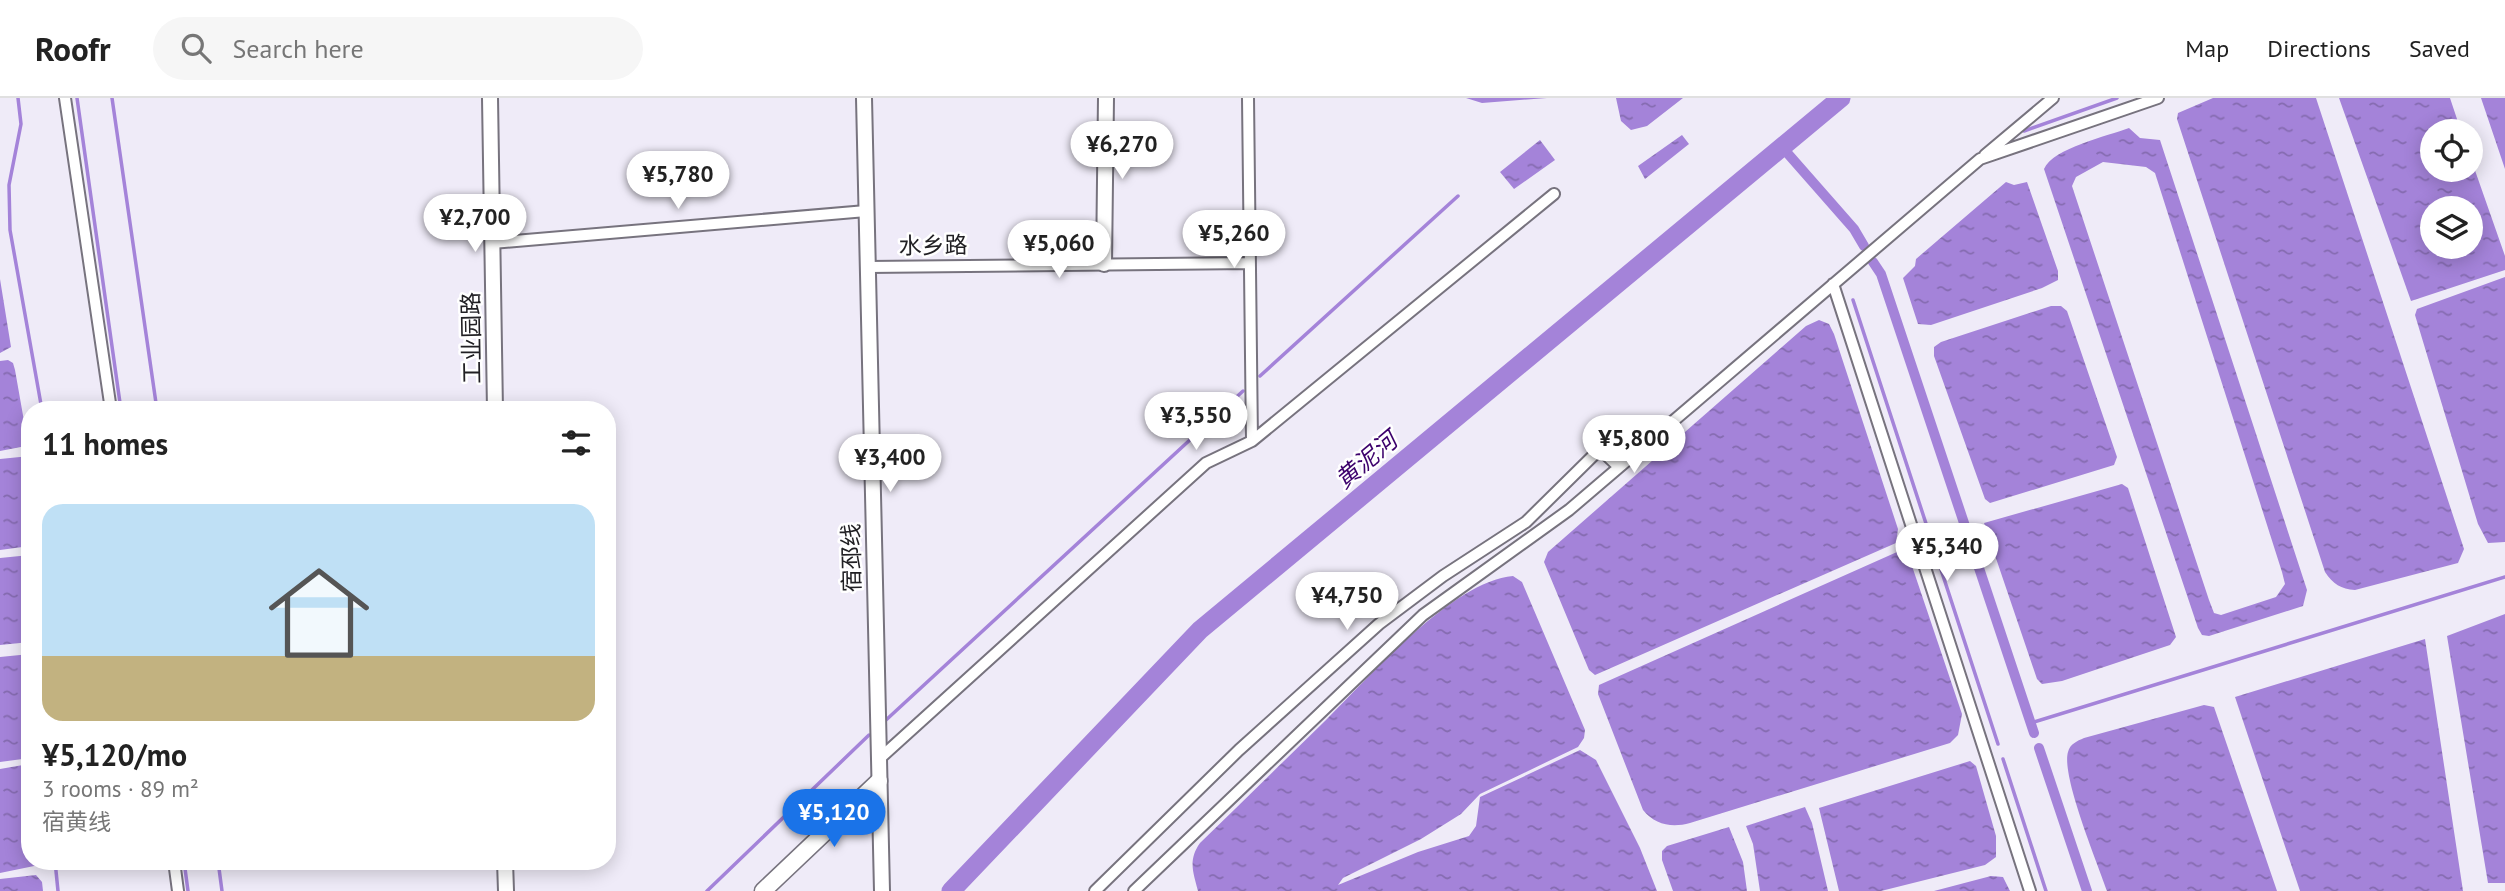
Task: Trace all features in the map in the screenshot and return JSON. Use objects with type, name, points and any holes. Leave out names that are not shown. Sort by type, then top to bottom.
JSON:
[{"type":"main road","points":[[763,891],[879,781]]},
{"type":"street","points":[[65,98],[110,401]]},
{"type":"street","name":"工业园路","points":[[490,98],[495,401]]},
{"type":"street","name":"宿邳线","points":[[864,98],[882,891]]},
{"type":"street","points":[[1104,264],[1106,98]]},
{"type":"street","points":[[1248,98],[1252,441]]},
{"type":"street","points":[[1134,891],[1423,615],[1538,535],[2053,98]]},
{"type":"street","points":[[1980,159],[2158,98]]},
{"type":"street","points":[[878,760],[1206,463],[1252,441],[1554,194]]},
{"type":"street","points":[[492,243],[866,211]]},
{"type":"street","name":"水乡路","points":[[867,267],[1250,263]]},
{"type":"street","points":[[1833,284],[2030,891]]},
{"type":"street","points":[[1095,891],[1239,750],[1379,624],[1443,576],[1526,522],[1600,449],[1619,467]]},
{"type":"street","points":[[1526,522],[1538,535]]},
{"type":"street","points":[[175,870],[178,891]]},
{"type":"street","points":[[505,870],[506,891]]},
{"type":"water","points":[[1466,98],[1547,98],[1482,103]]},
{"type":"water","points":[[1616,98],[1683,98],[1647,126],[1631,130],[1621,121]]},
{"type":"water","points":[[2213,98],[2316,98],[2464,549],[2458,563],[2355,590],[2338,585],[2325,572],[2177,119],[2178,113]]},
{"type":"water","points":[[2339,98],[2450,98],[2457,119],[2420,119],[2420,182],[2479,182],[2505,256],[2505,270],[2411,301]]},
{"type":"water","points":[[2481,98],[2505,98],[2505,169]]},
{"type":"water","points":[[2129,128],[2140,138],[2160,140],[2307,590],[2303,606],[2209,636],[2202,635],[2198,628],[2044,169],[2049,162],[2069,149]],"holes":[[[2103,162],[2146,167],[2155,173],[2285,584],[2276,597],[2221,615],[2214,613],[2209,600],[2072,186],[2076,177]]]},
{"type":"water","points":[[1682,135],[1689,144],[1645,179],[1638,166]]},
{"type":"water","points":[[1540,140],[1555,160],[1514,189],[1500,172]]},
{"type":"water","points":[[2006,182],[2014,185],[2027,182],[2058,271],[2058,280],[2042,288],[1931,325],[1918,324],[1903,278],[1915,266],[1916,259]]},
{"type":"water","points":[[2505,277],[2505,542],[2488,543],[2478,524],[2415,315],[2417,309]]},
{"type":"water","points":[[0,279],[11,347],[0,353]]},
{"type":"water","points":[[2051,306],[2061,306],[2067,311],[2117,457],[2114,465],[1990,503],[1985,499],[1934,356],[1934,347],[1941,342]]},
{"type":"water","points":[[1819,320],[1829,324],[1834,334],[1898,529],[1896,543],[1595,675],[1589,670],[1544,562],[1548,552],[1806,326]]},
{"type":"water","points":[[8,360],[13,363],[15,370],[21,404],[21,447],[0,451],[0,361]]},
{"type":"water","points":[[21,457],[21,547],[0,550],[0,459]]},
{"type":"water","points":[[2122,484],[2128,488],[2176,637],[2170,645],[2062,681],[2042,684],[2037,679],[1984,523]]},
{"type":"water","points":[[1897,552],[1906,553],[1912,566],[1962,714],[1958,735],[1950,743],[1690,823],[1664,824],[1648,815],[1643,810],[1598,694],[1599,685]]},
{"type":"water","points":[[21,556],[21,643],[0,645],[0,558]]},
{"type":"water","points":[[1513,576],[1522,582],[1585,730],[1584,738],[1578,747],[1480,794],[1461,814],[1421,839],[1343,878],[1338,885],[1418,852],[1469,836],[1476,826],[1480,797],[1580,750],[1596,760],[1640,848],[1657,891],[1198,891],[1193,861],[1200,843],[1413,634],[1464,595],[1489,582]]},
{"type":"water","points":[[2505,614],[2505,883],[2488,883],[2447,636]]},
{"type":"water","points":[[2425,639],[2463,891],[2300,891],[2235,697]]},
{"type":"water","points":[[21,655],[21,759],[0,762],[0,657]]},
{"type":"water","points":[[2204,705],[2214,707],[2277,891],[2107,891],[2075,799],[2067,764],[2069,749],[2084,738]]},
{"type":"water","points":[[1970,761],[1976,766],[1996,836],[1996,857],[1985,865],[1881,891],[1839,891],[1819,808]]},
{"type":"water","points":[[21,765],[21,869],[0,873],[0,769]]},
{"type":"water","points":[[1805,807],[1812,823],[1828,891],[1760,891],[1753,844],[1746,826]]},
{"type":"water","points":[[1729,827],[1743,862],[1747,891],[1673,891],[1662,860],[1662,851],[1667,846]]},
{"type":"water","points":[[36,875],[42,882],[43,891],[0,891],[0,879]]},
{"type":"water","points":[[1991,876],[2003,877],[2010,891],[1934,891]]},
{"type":"waterway","points":[[18,98],[21,124],[9,185],[10,230],[40,401]]},
{"type":"waterway","points":[[77,98],[120,401]]},
{"type":"waterway","points":[[112,98],[156,401]]},
{"type":"waterway","name":"黄泥河","points":[[951,891],[1200,630],[1841,98]]},
{"type":"waterway","points":[[2024,131],[2117,98]]},
{"type":"waterway","points":[[1782,147],[1854,229],[1864,246]]},
{"type":"waterway","points":[[1260,376],[1458,196]]},
{"type":"waterway","points":[[1873,262],[1881,274],[2034,733]]},
{"type":"waterway","points":[[1853,300],[1998,744]]},
{"type":"waterway","points":[[886,720],[1243,391]]},
{"type":"waterway","points":[[2031,723],[2505,577]]},
{"type":"waterway","points":[[707,891],[869,735]]},
{"type":"waterway","points":[[2039,748],[2087,891]]},
{"type":"waterway","points":[[2003,759],[2046,891]]},
{"type":"waterway","points":[[56,870],[58,891]]},
{"type":"waterway","points":[[185,870],[188,891]]},
{"type":"waterway","points":[[219,870],[222,891]]}]
